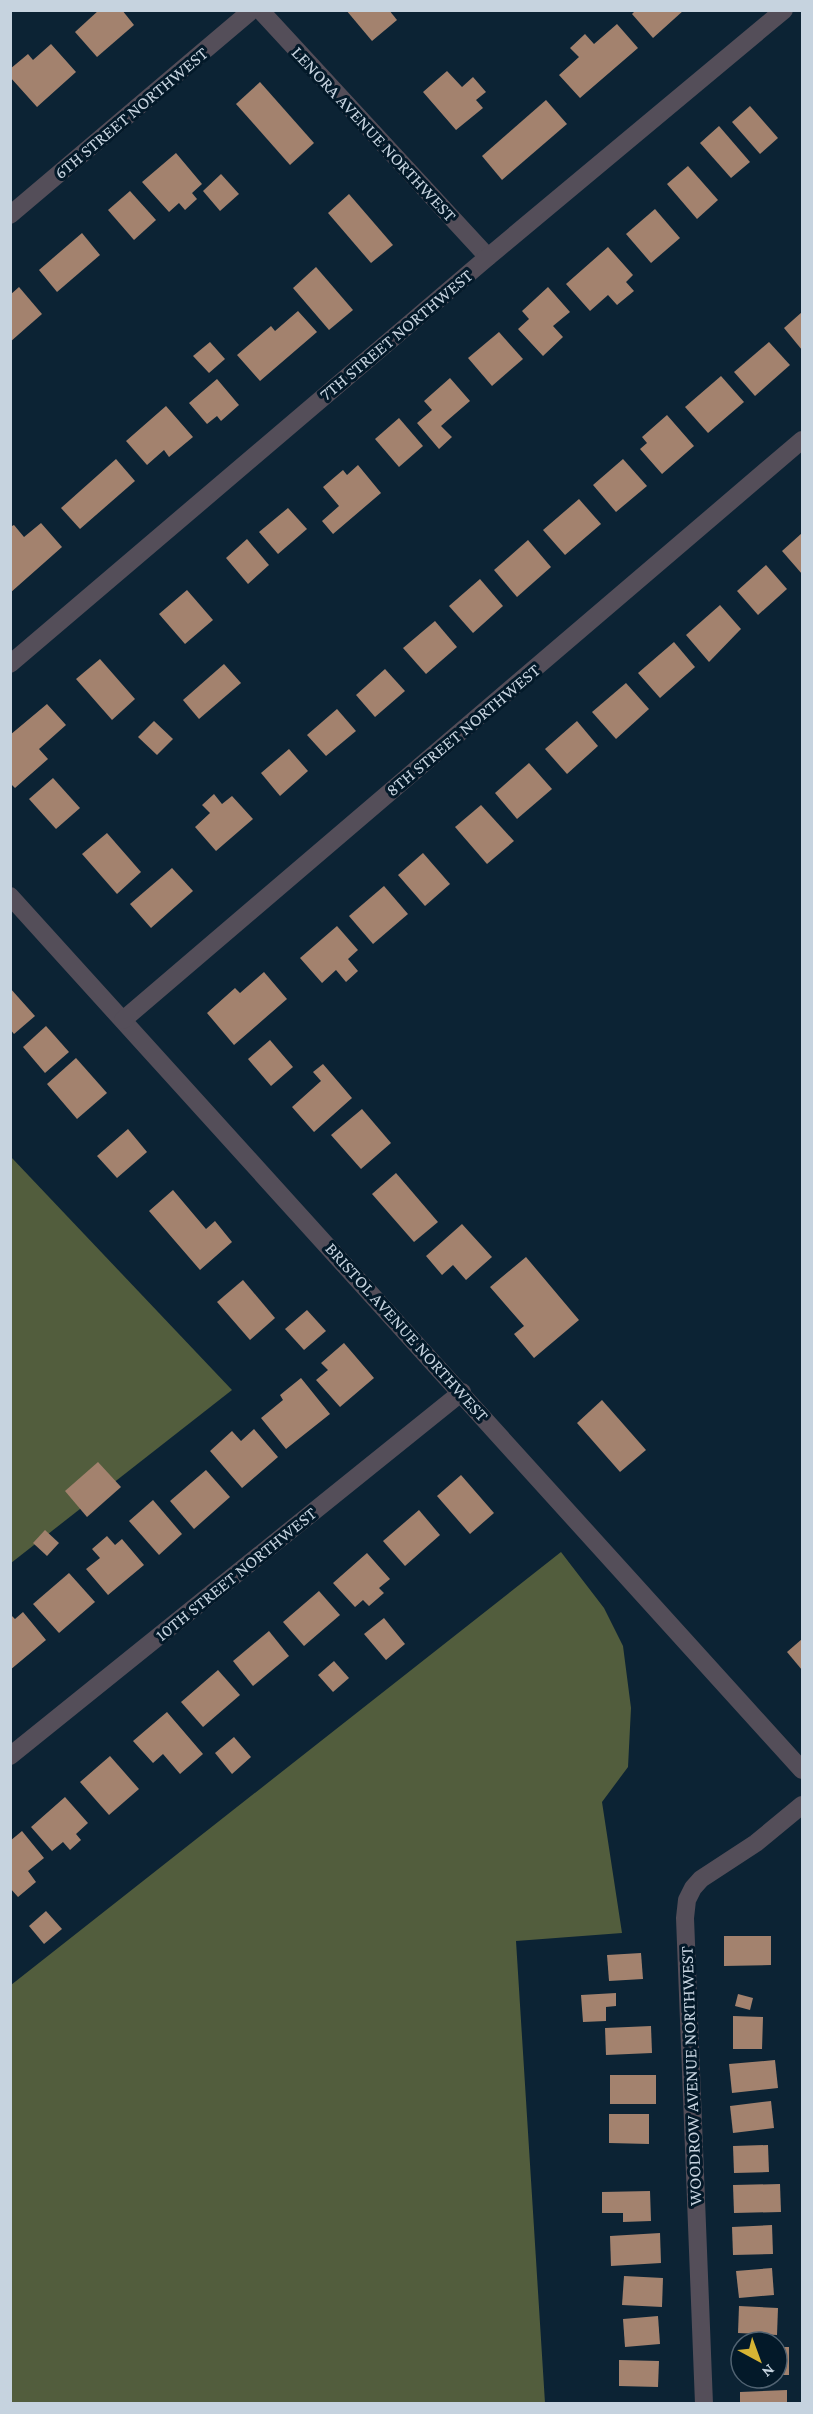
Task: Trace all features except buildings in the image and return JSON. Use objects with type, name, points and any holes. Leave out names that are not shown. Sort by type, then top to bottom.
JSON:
[{"type":"street","name":"6TH STREET NORTHWEST","points":[[10,215],[252,10]]},
{"type":"street","name":"LENORA AVENUE NORTHWEST","points":[[260,10],[488,257]]},
{"type":"street","name":"7TH STREET NORTHWEST","points":[[10,664],[488,257],[784,10]]},
{"type":"street","name":"8TH STREET NORTHWEST","points":[[123,1020],[802,440]]},
{"type":"street","name":"BRISTOL AVENUE NORTHWEST","points":[[10,896],[462,1392],[802,1770]]},
{"type":"street","name":"10TH STREET NORTHWEST","points":[[10,1756],[462,1392]]},
{"type":"street","name":"WOODROW AVENUE NORTHWEST","points":[[705,2403],[685,1918],[687,1900],[701,1879],[756,1843],[802,1805]]},
{"type":"green space","points":[[11,1157],[232,1390],[11,1563]]},
{"type":"green space","points":[[561,1552],[604,1608],[623,1646],[631,1708],[628,1767],[602,1802],[622,1933],[516,1941],[545,2403],[11,2403],[11,1985]]}]
